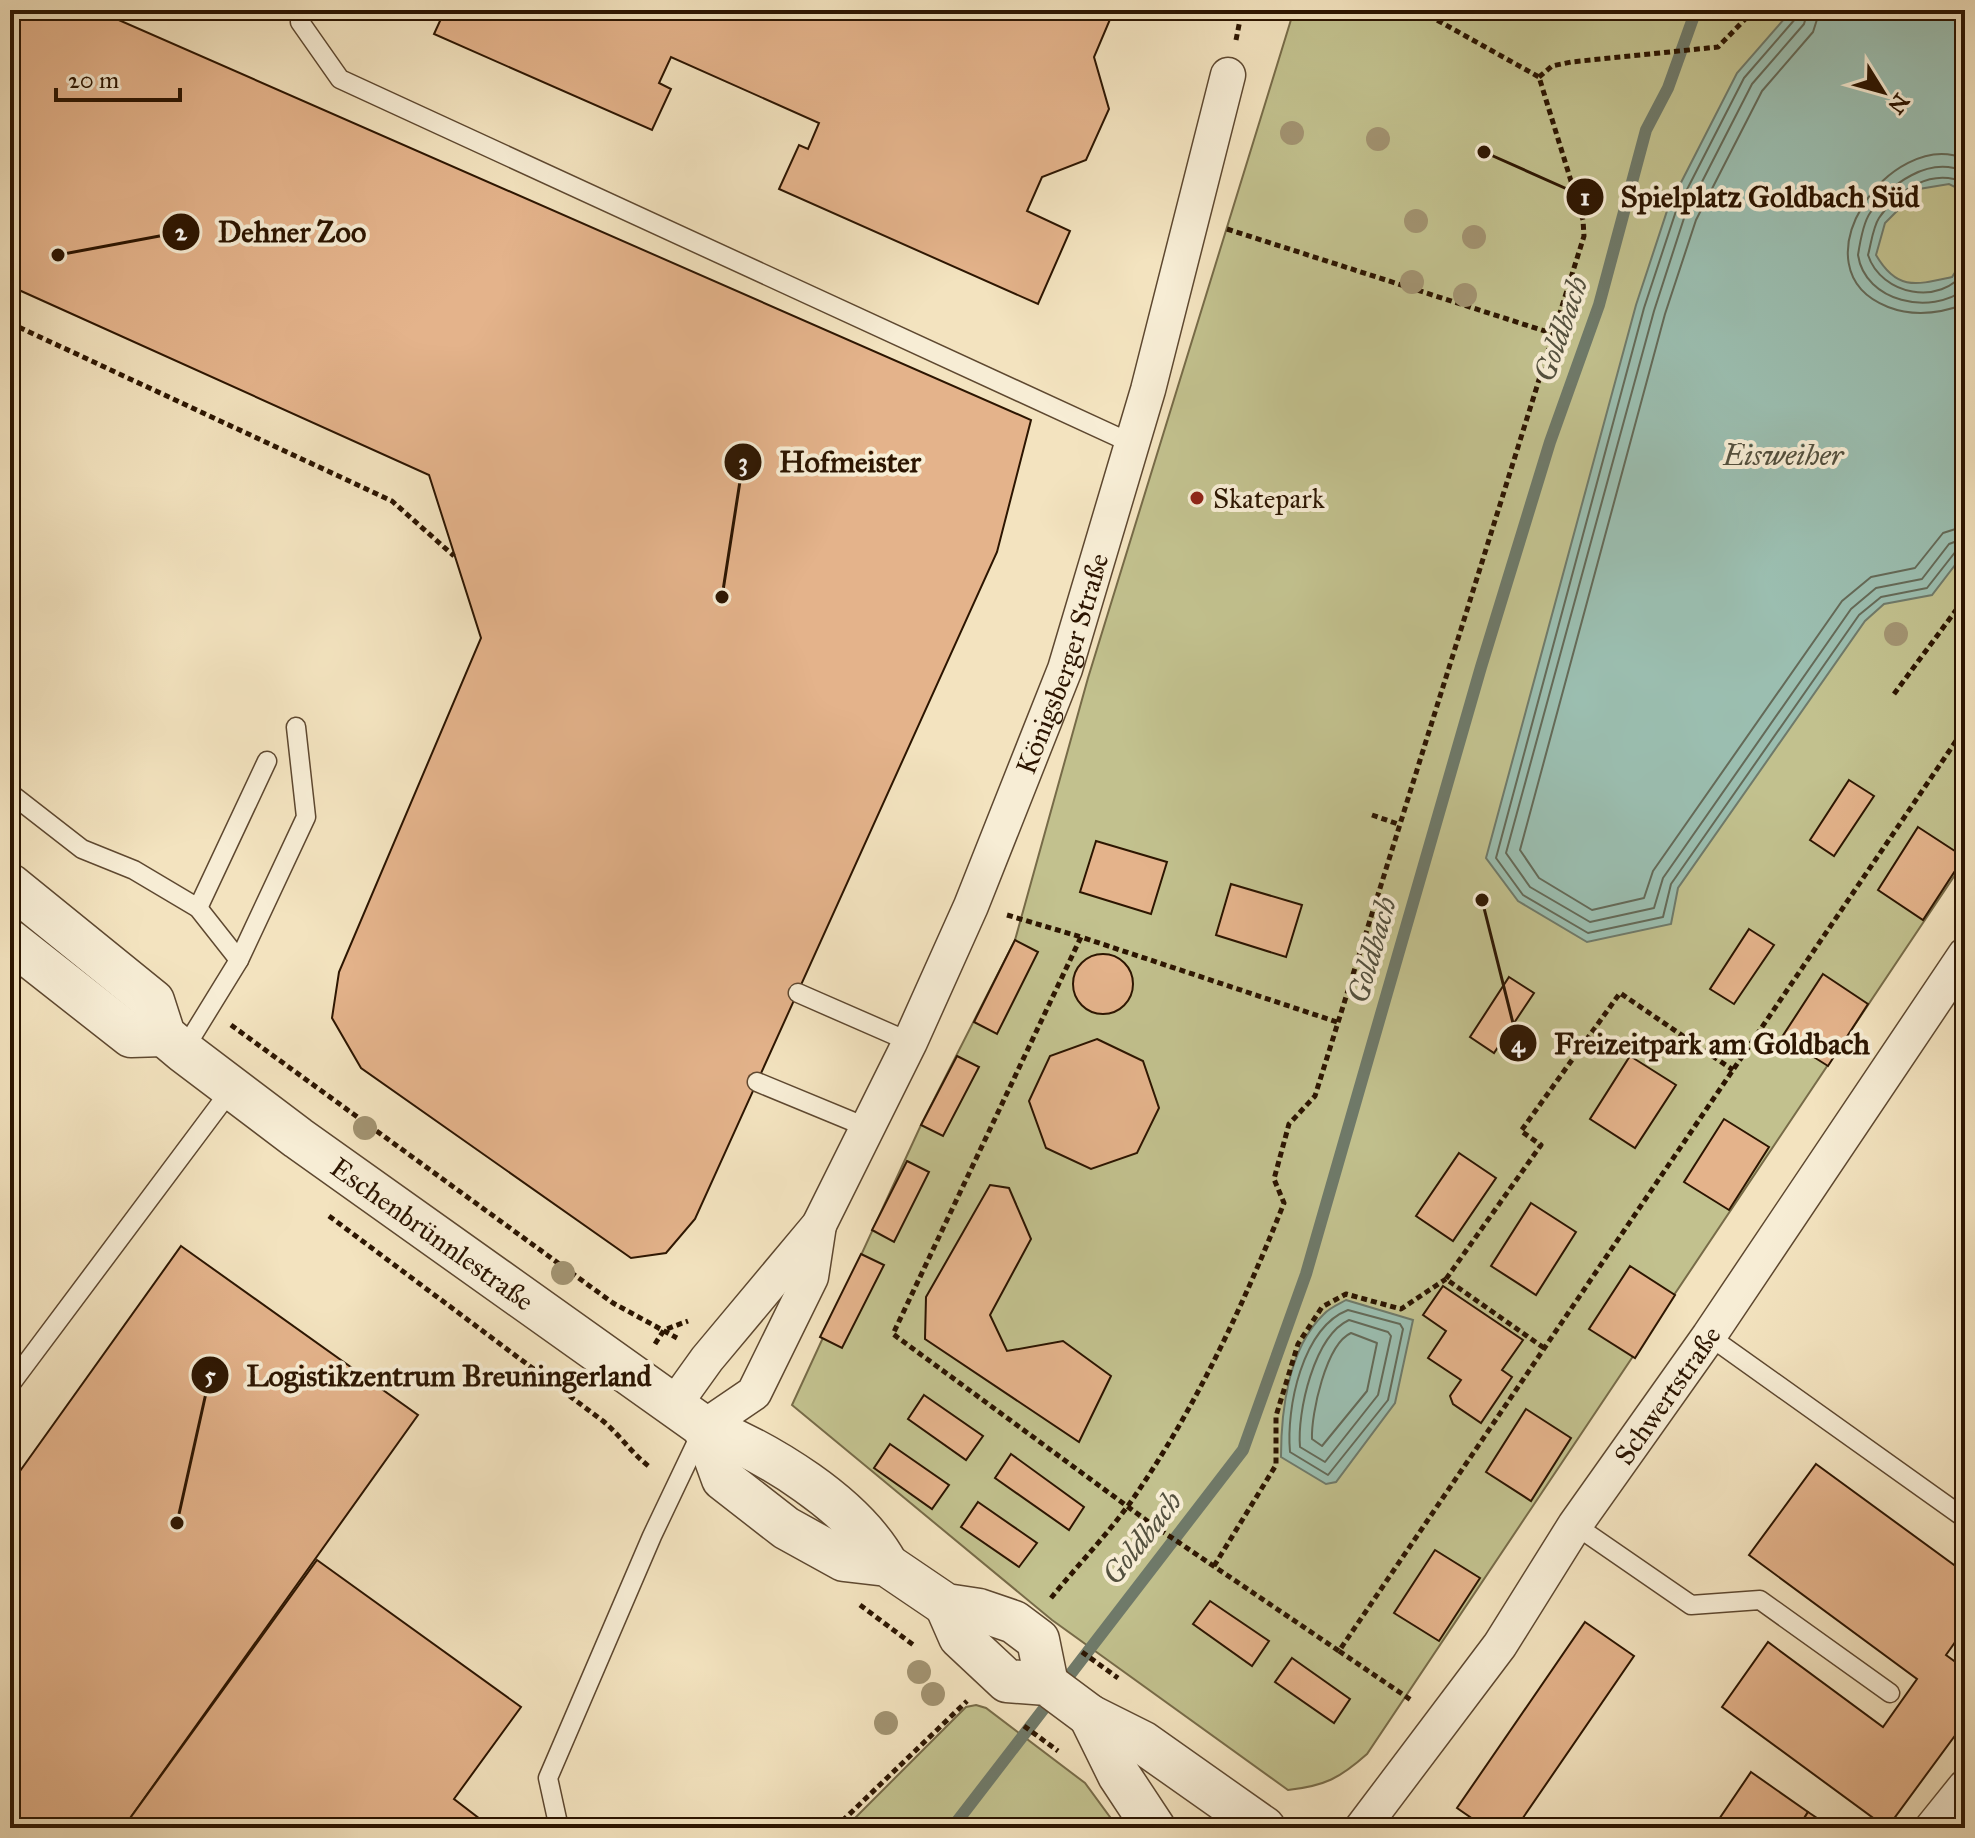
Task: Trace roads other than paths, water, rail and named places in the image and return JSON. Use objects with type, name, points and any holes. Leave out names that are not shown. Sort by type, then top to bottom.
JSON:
[{"type":"street","name":"Königsberger Straße","points":[[689,1416],[707,1359],[819,1225],[910,1042],[971,906],[1050,714],[1133,444],[1228,75]]},
{"type":"street","points":[[10,885],[153,1001],[174,1043]]},
{"type":"street","points":[[10,941],[131,1036],[174,1043]]},
{"type":"street","name":"Schwertstraße","points":[[1362,1828],[1500,1645],[1575,1525],[1709,1336],[1965,955]]},
{"type":"street","name":"Eschenbrünnlestraße","points":[[174,1043],[298,1138],[689,1416],[745,1443],[858,1523],[875,1543],[887,1565],[946,1605],[979,1610],[1014,1622],[1032,1635],[1016,1679]]},
{"type":"street","name":"Königsberger Straße","points":[[689,1416],[754,1393],[811,1277],[819,1225]]},
{"type":"street","name":"Eschenbrünnlestraße","points":[[946,1605],[960,1637],[1016,1679],[1142,1742],[1264,1828]]},
{"type":"street","points":[[1090,1716],[1119,1775],[1154,1828]]},
{"type":"street","points":[[1932,1828],[1965,1787]]},
{"type":"lane","points":[[300,22],[340,79],[1133,444]]},
{"type":"lane","points":[[174,1043],[209,1010],[239,960],[306,817],[296,727]]},
{"type":"lane","points":[[198,908],[267,761]]},
{"type":"lane","points":[[10,793],[82,849],[134,870],[198,908],[239,960]]},
{"type":"lane","points":[[798,993],[910,1042]]},
{"type":"lane","points":[[757,1082],[866,1127]]},
{"type":"lane","points":[[10,1385],[233,1087]]},
{"type":"lane","points":[[1709,1336],[1963,1517]]},
{"type":"lane","points":[[559,1828],[548,1778],[675,1486],[689,1416]]},
{"type":"lane","points":[[1575,1525],[1691,1605],[1760,1600],[1890,1693]]},
{"type":"water","name":"Eisweiher","points":[[1792,10],[1965,10],[1965,192],[1949,184],[1919,189],[1885,223],[1876,255],[1892,275],[1900,280],[1918,283],[1952,277],[1965,257],[1965,552],[1932,595],[1884,604],[1865,621],[1678,888],[1671,924],[1587,942],[1518,901],[1486,858],[1636,305],[1668,208],[1737,73]]},
{"type":"water","points":[[1346,1300],[1413,1320],[1395,1403],[1336,1482],[1326,1484],[1281,1457],[1285,1401],[1302,1344],[1326,1312]]},
{"type":"waterway","name":"Goldbach","points":[[952,1828],[1243,1450],[1306,1274],[1481,667],[1550,442],[1599,305],[1646,130],[1668,88],[1696,10]]},
{"type":"place","name":"Spielplatz Goldbach Süd","points":[[1484,152]]},
{"type":"place","name":"Dehner Zoo","points":[[58,255]]},
{"type":"place","name":"Skatepark","points":[[1197,498]]},
{"type":"place","name":"Hofmeister","points":[[722,597]]},
{"type":"place","name":"Freizeitpark am Goldbach","points":[[1482,900]]},
{"type":"place","name":"Logistikzentrum Breuningerland","points":[[177,1523]]}]
